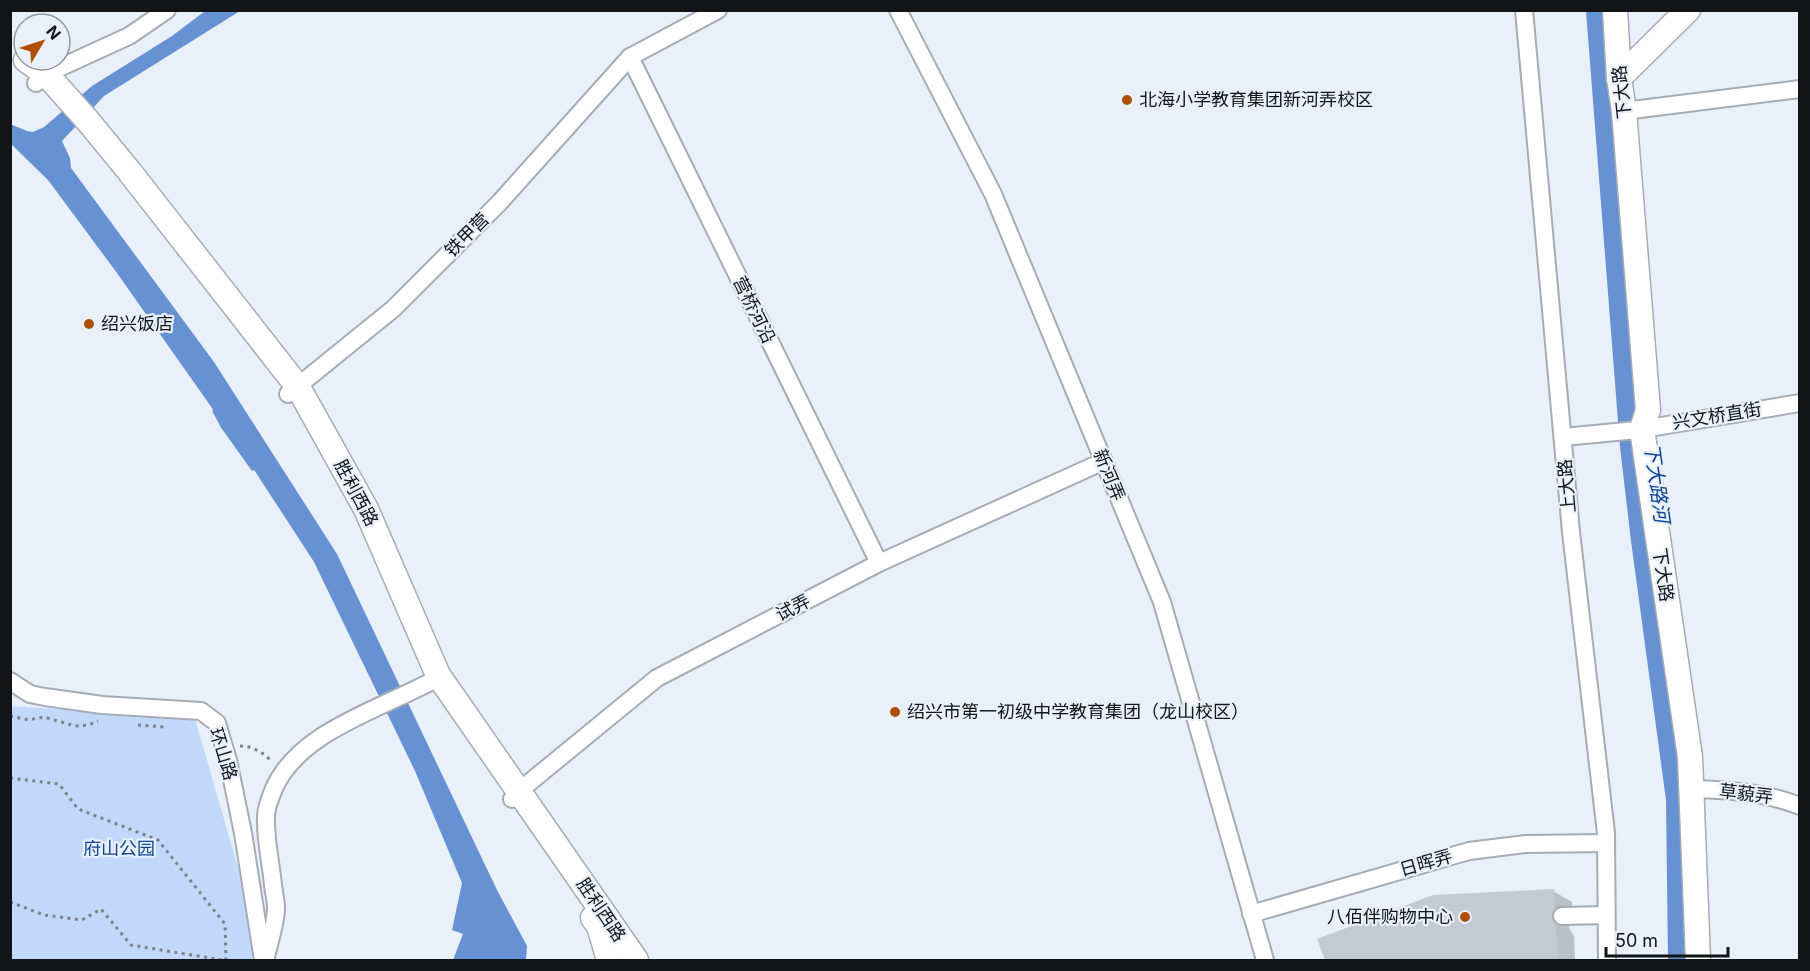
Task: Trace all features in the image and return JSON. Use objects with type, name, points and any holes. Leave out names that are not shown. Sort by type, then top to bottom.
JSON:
[{"type":"main road","name":"下大路","points":[[1615,10],[1648,410],[1640,429],[1690,757],[1698,960]]},
{"type":"main road","points":[[1619,78],[1688,10]]},
{"type":"main road","name":"胜利西路","points":[[10,69],[49,87]]},
{"type":"main road","name":"胜利西路","points":[[36,72],[82,125],[137,181],[293,391],[366,509],[438,675],[620,957]]},
{"type":"main road","name":"胜利西路","points":[[293,391],[354,516],[420,688],[515,796]]},
{"type":"street","points":[[49,87],[166,10]]},
{"type":"street","points":[[630,57],[718,10]]},
{"type":"street","name":"新河弄","points":[[898,10],[993,194],[1162,602],[1265,960]]},
{"type":"street","name":"上大路","points":[[1524,10],[1573,544],[1606,833],[1606,960]]},
{"type":"street","name":"铁甲营","points":[[293,391],[393,309],[500,202],[630,57]]},
{"type":"street","name":"营桥河沿","points":[[630,57],[879,563]]},
{"type":"street","points":[[1624,111],[1800,89]]},
{"type":"street","name":"兴文桥直街","points":[[1563,437],[1640,429],[1800,403]]},
{"type":"street","name":"试弄","points":[[515,796],[657,678],[879,563],[1104,461]]},
{"type":"street","name":"环山路","points":[[10,681],[30,694],[38,696],[102,705],[201,711],[217,723],[228,760],[243,833],[264,960]]},
{"type":"street","points":[[264,960],[276,909],[265,820],[268,803],[276,784],[286,767],[328,732],[420,688]]},
{"type":"street","name":"草藐弄","points":[[1692,789],[1733,790],[1782,798],[1800,806]]},
{"type":"street","name":"日晖弄","points":[[1251,914],[1469,851],[1526,844],[1606,843]]},
{"type":"street","points":[[1562,916],[1606,915]]},
{"type":"path","points":[[10,716],[29,720],[44,717],[75,726],[88,725],[107,717]]},
{"type":"path","points":[[132,724],[155,727],[174,726]]},
{"type":"path","points":[[238,746],[246,746],[258,751],[266,755],[270,761],[286,767]]},
{"type":"path","points":[[10,778],[59,784],[78,809],[159,840],[225,924],[224,960],[131,945],[101,909],[82,920],[44,915],[10,902]]},
{"type":"green space","name":"府山公园","points":[[10,706],[195,719],[260,943],[256,960],[11,960]]},
{"type":"water","points":[[205,11],[240,11],[104,96],[62,141],[70,158],[71,168],[214,362],[337,554],[498,892],[527,946],[526,960],[453,960],[463,934],[452,930],[462,883],[415,771],[314,562],[238,445],[117,273],[48,180],[11,144],[10,124],[33,132],[44,127],[92,86],[172,36]]},
{"type":"water","points":[[1586,11],[1603,11],[1620,223],[1686,806],[1687,960],[1668,960],[1666,800],[1620,447]]},
{"type":"building","name":"八佰伴购物中心","points":[[1554,889],[1555,909],[1552,917],[1556,924],[1558,960],[1325,960],[1317,939],[1433,895]]},
{"type":"waterway","points":[[215,411],[253,468]]},
{"type":"place","name":"北海小学教育集团新河弄校区","points":[[1127,100]]},
{"type":"place","name":"绍兴饭店","points":[[89,324]]},
{"type":"place","name":"绍兴市第一初级中学教育集团（龙山校区）","points":[[895,712]]},
{"type":"place","name":"八佰伴购物中心","points":[[1465,917]]},
{"type":"water label","name":"下大路河","points":[[1657,483]]}]
